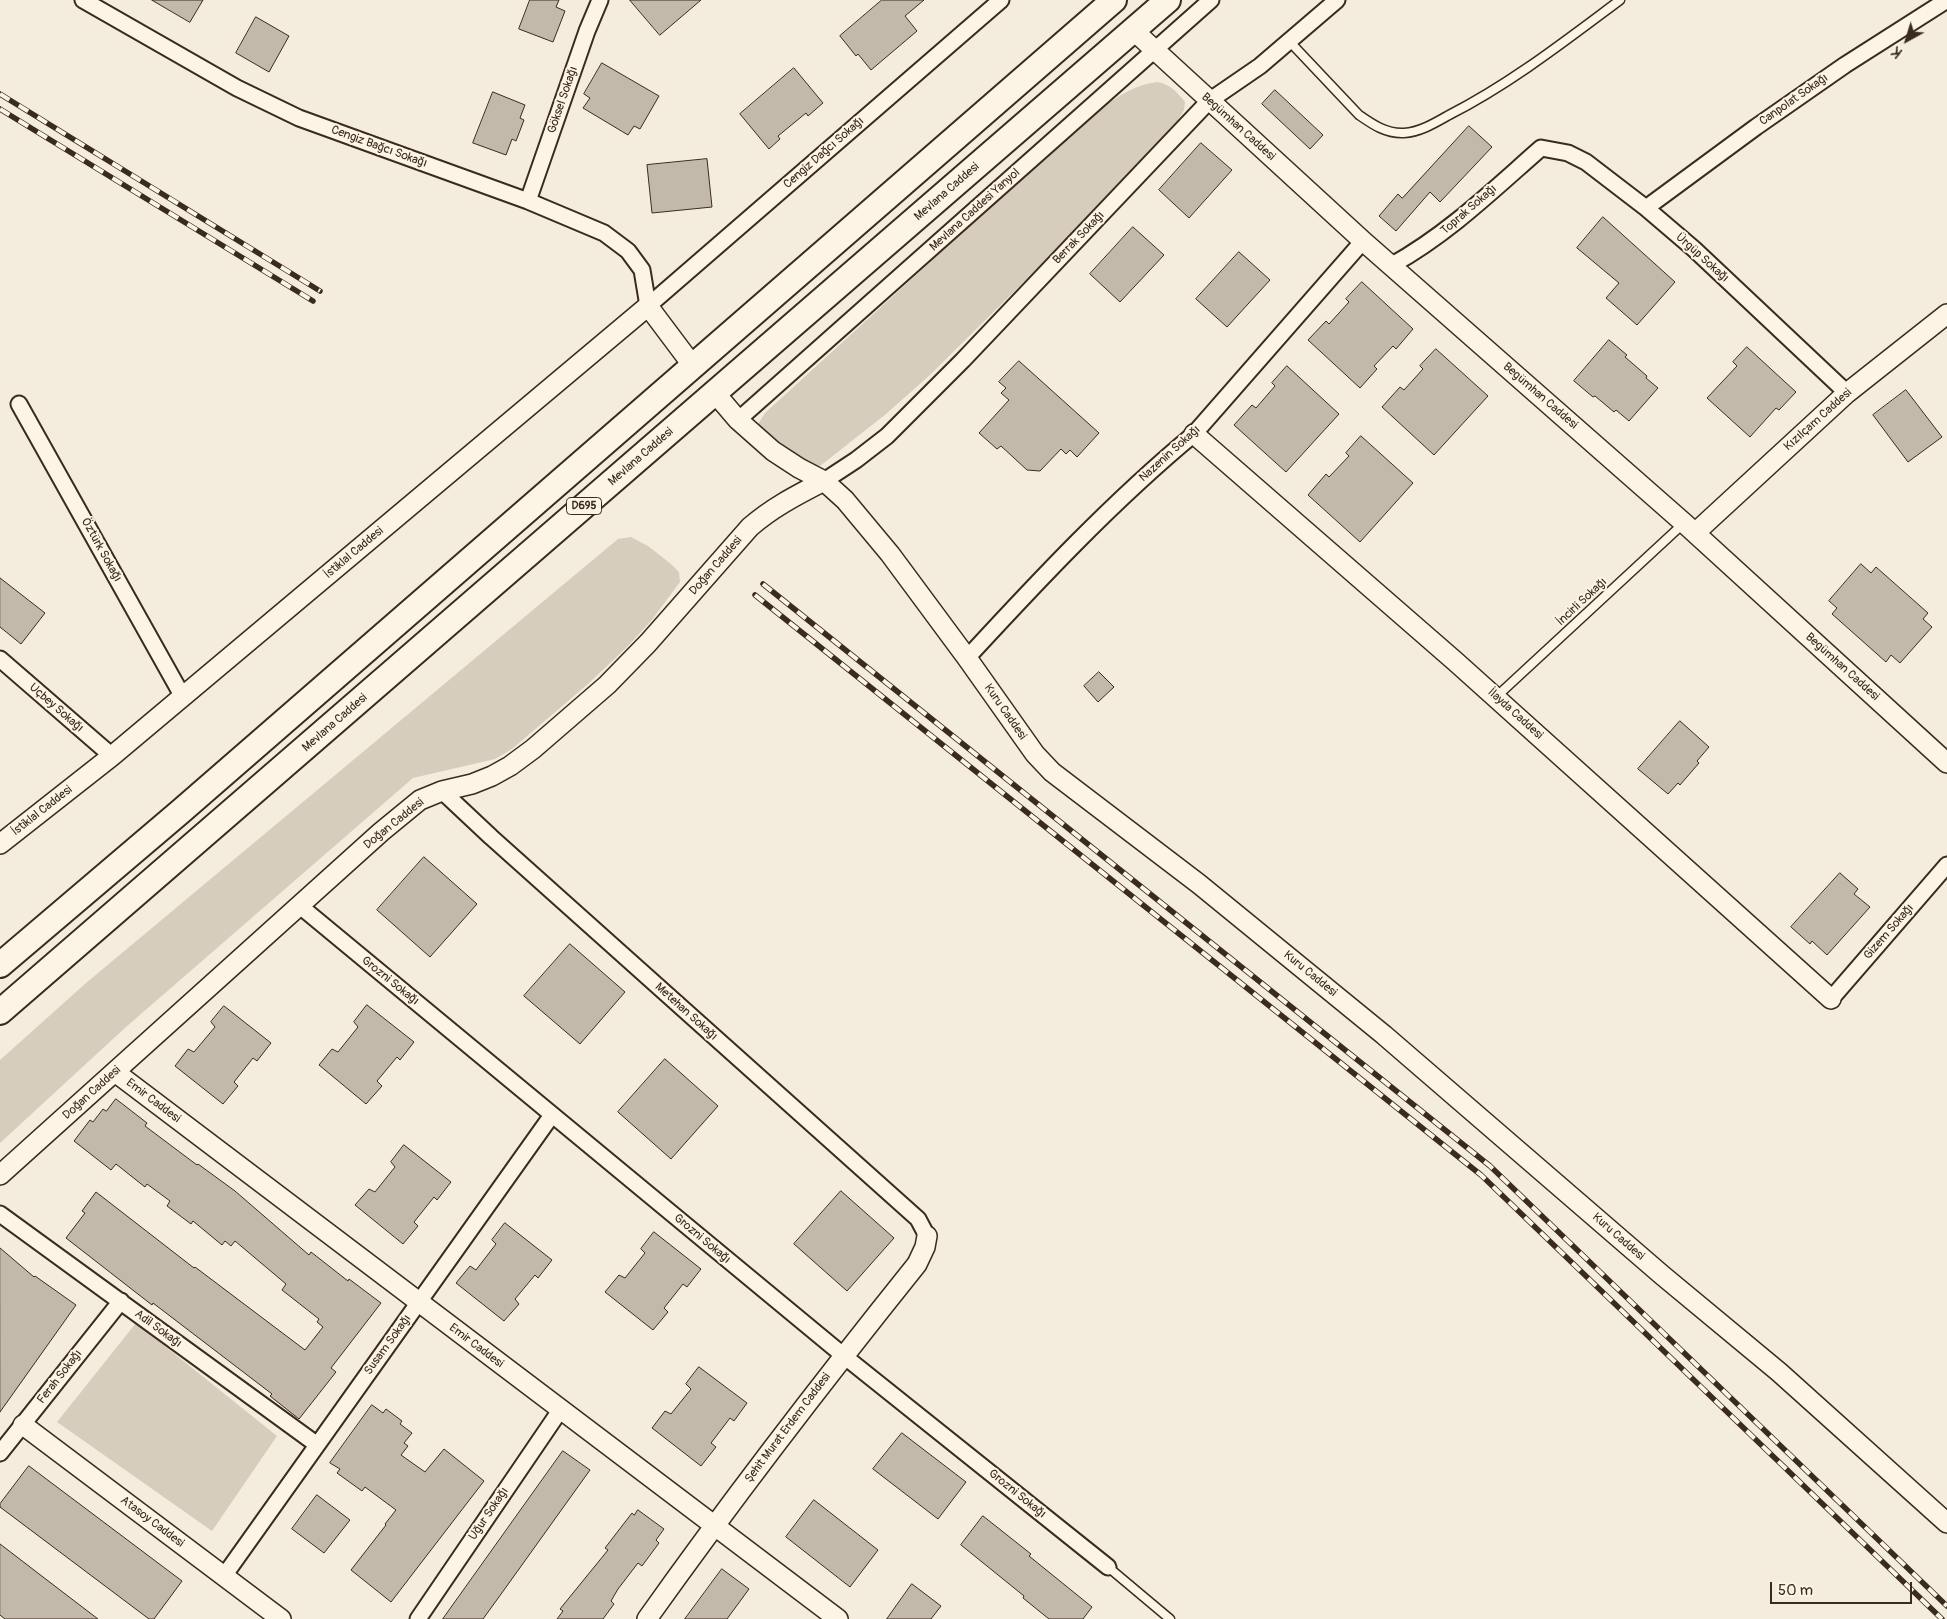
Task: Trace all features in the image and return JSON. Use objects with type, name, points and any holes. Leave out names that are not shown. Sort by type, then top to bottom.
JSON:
[{"type":"main road","name":"D695","points":[[0,965],[180,812],[1114,0]]},
{"type":"main road","name":"Mevlana Caddesi","points":[[0,1012],[1168,0]]},
{"type":"street","name":"Göksel Sokağı","points":[[528,201],[587,31],[600,0]]},
{"type":"street","name":"Cengiz Dağcı Sokağı","points":[[648,306],[1001,0]]},
{"type":"street","name":"Mevlana Caddesi Yanyol","points":[[738,420],[1211,0]]},
{"type":"street","name":"Berrak Sokağı","points":[[824,481],[856,460],[894,429],[963,360],[1209,101],[1260,66],[1337,0]]},
{"type":"street","name":"Canpolat Sokağı","points":[[1646,208],[1756,127],[1845,65],[1947,0]]},
{"type":"street","name":"Cengiz Bağcı Sokağı","points":[[89,1],[236,88],[291,114],[528,201],[604,233],[628,251],[642,270],[648,306]]},
{"type":"street","name":"Begümhan Caddesi","points":[[1133,30],[1363,241],[1689,528],[1947,763]]},
{"type":"street","name":"Ürgüp Sokağı","points":[[1541,148],[1568,153],[1586,162],[1646,208],[1694,249],[1847,393]]},
{"type":"street","name":"Toprak Sokağı","points":[[1392,265],[1416,252],[1449,228],[1541,148]]},
{"type":"street","name":"Nazenin Sokağı","points":[[967,658],[1099,519],[1194,434],[1363,241]]},
{"type":"street","points":[[648,306],[693,366]]},
{"type":"street","name":"İstiklal Caddesi","points":[[0,844],[112,756],[648,306]]},
{"type":"street","name":"Kızılçam Caddesi","points":[[1689,528],[1847,393],[1947,314]]},
{"type":"street","name":"Kuru Caddesi","points":[[715,393],[738,420],[773,451],[798,468],[824,481],[862,518],[967,658],[1035,754],[1052,772],[1199,884],[1384,1035],[1662,1276],[1779,1372],[1947,1523]]},
{"type":"street","name":"Öztürk Sokağı","points":[[19,404],[183,697]]},
{"type":"street","name":"İlayda Caddesi","points":[[1194,434],[1496,697],[1831,999]]},
{"type":"street","name":"Doğan Caddesi","points":[[0,1176],[381,832],[420,800],[442,791],[472,784],[492,776],[510,766],[533,749],[607,685],[641,650],[750,527],[785,500],[824,481]]},
{"type":"street","name":"Uçbey Sokağı","points":[[0,659],[112,756]]},
{"type":"street","name":"Metehan Sokağı","points":[[442,791],[918,1219],[927,1236]]},
{"type":"street","name":"Gizem Sokağı","points":[[1831,999],[1947,865]]},
{"type":"street","name":"Grozni Sokağı","points":[[300,906],[844,1356],[1108,1567]]},
{"type":"street","name":"Emir Caddesi","points":[[115,1072],[838,1619]]},
{"type":"street","name":"Susam Sokağı","points":[[224,1576],[316,1444],[552,1115]]},
{"type":"street","name":"Adil Sokağı","points":[[0,1214],[316,1444]]},
{"type":"street","name":"Şehit Murat Erdem Caddesi","points":[[647,1619],[714,1524],[917,1264],[925,1247],[927,1236]]},
{"type":"street","name":"Ferah Sokağı","points":[[0,1454],[120,1301]]},
{"type":"street","name":"Uğur Sokağı","points":[[418,1619],[561,1409]]},
{"type":"street","name":"Atasoy Caddesi","points":[[23,1425],[281,1619]]},
{"type":"lane","points":[[1290,42],[1359,115],[1372,124],[1390,132],[1413,132],[1474,102],[1539,60],[1620,0]]},
{"type":"lane","name":"İncirli Sokağı","points":[[1496,697],[1689,528]]},
{"type":"lane","points":[[1108,1567],[1170,1619]]},
{"type":"shaded area","points":[[1157,82],[1173,89],[1185,102],[1184,110],[1178,120],[1071,235],[931,374],[886,414],[820,466],[811,464],[795,455],[758,424],[765,413],[1078,127],[1105,105],[1125,93],[1146,84]]},
{"type":"shaded area","points":[[631,537],[648,546],[671,564],[679,572],[680,582],[651,621],[627,647],[588,684],[512,749],[495,759],[413,778],[126,1027],[0,1143],[0,1060],[86,983],[618,539]]},
{"type":"shaded area","points":[[136,1323],[277,1436],[212,1531],[57,1422]]},
{"type":"building","points":[[152,0],[203,0],[190,22]]},
{"type":"building","points":[[530,0],[559,0],[556,7],[565,11],[553,42],[519,29]]},
{"type":"building","points":[[630,0],[701,0],[660,35]]},
{"type":"building","points":[[882,0],[924,0],[905,16],[917,31],[871,70],[858,54],[856,56],[840,36]]},
{"type":"building","points":[[256,17],[289,36],[269,72],[236,53]]},
{"type":"building","points":[[602,63],[659,96],[640,129],[634,126],[628,135],[583,108],[590,98],[584,94]]},
{"type":"building","points":[[794,68],[823,103],[808,116],[806,113],[778,136],[780,139],[769,149],[740,114]]},
{"type":"building","points":[[1275,90],[1323,135],[1310,149],[1262,104]]},
{"type":"building","points":[[493,92],[525,105],[520,118],[524,120],[516,141],[512,139],[506,155],[473,143]]},
{"type":"building","points":[[1469,126],[1492,147],[1440,202],[1430,192],[1396,231],[1379,216],[1398,194],[1402,198]]},
{"type":"building","points":[[1201,143],[1232,170],[1189,218],[1159,190]]},
{"type":"building","points":[[707,159],[712,207],[652,213],[647,165]]},
{"type":"building","points":[[1603,217],[1675,282],[1637,325],[1606,298],[1619,283],[1577,248]]},
{"type":"building","points":[[1133,227],[1164,255],[1120,302],[1090,274]]},
{"type":"building","points":[[1239,252],[1270,280],[1227,327],[1196,299]]},
{"type":"building","points":[[1362,282],[1413,329],[1396,349],[1393,346],[1374,366],[1377,369],[1360,388],[1308,340],[1326,321],[1329,324],[1349,302],[1346,299]]},
{"type":"building","points":[[1609,340],[1627,355],[1625,357],[1658,388],[1629,421],[1616,410],[1614,412],[1595,396],[1593,397],[1574,381]]},
{"type":"building","points":[[1747,347],[1796,392],[1779,410],[1776,408],[1750,437],[1707,398],[1737,366],[1733,362]]},
{"type":"building","points":[[1436,349],[1488,396],[1434,455],[1382,407],[1400,387],[1404,390],[1423,369],[1420,366]]},
{"type":"building","points":[[1019,361],[1099,433],[1077,457],[1070,450],[1066,454],[1061,449],[1040,471],[1027,470],[1001,446],[997,449],[979,433],[1009,400],[1001,393],[1006,388],[999,382]]},
{"type":"building","points":[[1287,366],[1339,414],[1286,472],[1234,425],[1252,405],[1256,408],[1275,386],[1272,383]]},
{"type":"building","points":[[1906,390],[1942,437],[1908,462],[1873,415]]},
{"type":"building","points":[[1361,436],[1413,483],[1360,542],[1308,495],[1326,474],[1329,477],[1349,456],[1346,453]]},
{"type":"building","points":[[1861,564],[1871,573],[1876,567],[1928,613],[1923,619],[1932,627],[1900,663],[1891,655],[1886,662],[1832,614],[1837,608],[1829,601]]},
{"type":"building","points":[[0,578],[45,613],[21,644],[0,627]]},
{"type":"building","points":[[1099,672],[1114,687],[1098,702],[1084,686]]},
{"type":"building","points":[[1680,721],[1709,747],[1697,761],[1699,763],[1680,785],[1678,783],[1668,794],[1638,769]]},
{"type":"building","points":[[424,857],[477,904],[430,957],[377,910]]},
{"type":"building","points":[[1840,873],[1858,889],[1854,894],[1870,907],[1827,955],[1812,941],[1810,944],[1791,927]]},
{"type":"building","points":[[570,944],[625,992],[580,1044],[524,996]]},
{"type":"building","points":[[367,1005],[414,1042],[400,1060],[397,1057],[377,1081],[382,1086],[366,1104],[319,1065],[332,1049],[338,1052],[358,1027],[354,1022]]},
{"type":"building","points":[[224,1006],[271,1043],[257,1061],[253,1058],[234,1082],[238,1086],[223,1104],[175,1066],[188,1049],[194,1052],[215,1027],[211,1022]]},
{"type":"building","points":[[665,1059],[718,1106],[671,1159],[618,1112]]},
{"type":"building","points":[[116,1099],[147,1123],[145,1126],[235,1191],[309,1255],[311,1252],[348,1281],[349,1279],[381,1303],[331,1368],[336,1372],[299,1419],[270,1396],[272,1394],[66,1238],[85,1213],[82,1211],[96,1192],[194,1268],[305,1350],[323,1327],[317,1322],[319,1319],[282,1290],[286,1284],[235,1241],[231,1246],[225,1241],[222,1245],[193,1221],[191,1224],[167,1206],[170,1201],[147,1184],[145,1187],[116,1164],[111,1170],[74,1141],[90,1120],[93,1122],[103,1109],[106,1111]]},
{"type":"building","points":[[404,1145],[451,1182],[437,1200],[434,1197],[414,1222],[418,1226],[403,1244],[355,1205],[369,1189],[375,1192],[395,1167],[391,1162]]},
{"type":"building","points":[[841,1191],[894,1238],[847,1291],[794,1244]]},
{"type":"building","points":[[505,1223],[552,1260],[538,1278],[535,1275],[515,1299],[519,1304],[504,1321],[456,1283],[470,1266],[476,1270],[496,1244],[492,1240]]},
{"type":"building","points":[[654,1232],[701,1269],[687,1287],[683,1284],[664,1308],[668,1312],[653,1330],[605,1292],[619,1275],[625,1278],[645,1253],[641,1249]]},
{"type":"building","points":[[0,1248],[34,1277],[76,1305],[0,1412]]},
{"type":"building","points":[[699,1367],[747,1403],[734,1421],[730,1418],[711,1443],[716,1447],[701,1466],[652,1428],[665,1411],[671,1414],[691,1389],[686,1384]]},
{"type":"building","points":[[372,1405],[383,1413],[386,1409],[402,1421],[400,1424],[412,1433],[404,1443],[408,1446],[401,1455],[425,1472],[444,1449],[484,1481],[391,1602],[351,1570],[396,1510],[365,1487],[362,1491],[337,1473],[340,1469],[330,1463]]},
{"type":"building","points":[[902,1433],[966,1482],[938,1519],[873,1469]]},
{"type":"building","points":[[563,1451],[590,1470],[483,1619],[443,1619]]},
{"type":"building","points":[[29,1466],[182,1581],[154,1619],[149,1619],[0,1507],[0,1504]]},
{"type":"building","points":[[317,1495],[350,1520],[324,1553],[292,1529]]},
{"type":"building","points":[[814,1500],[878,1550],[850,1587],[786,1537]]},
{"type":"building","points":[[638,1510],[664,1529],[656,1540],[659,1543],[642,1566],[638,1563],[618,1589],[611,1601],[614,1604],[603,1619],[557,1619],[563,1611],[560,1609],[608,1550],[605,1548],[632,1513],[634,1515]]},
{"type":"building","points":[[983,1516],[1031,1554],[1029,1556],[1092,1607],[1083,1619],[1049,1619],[1023,1598],[1024,1596],[961,1545]]},
{"type":"building","points":[[0,1544],[98,1619],[5,1619],[0,1615]]},
{"type":"building","points":[[722,1569],[749,1589],[727,1619],[685,1619]]},
{"type":"building","points":[[912,1584],[941,1606],[931,1619],[887,1619]]},
{"type":"railway","points":[[0,94],[320,291]]},
{"type":"railway","points":[[0,109],[313,301]]},
{"type":"railway","points":[[763,584],[1490,1166],[1947,1606]]},
{"type":"railway","points":[[755,595],[1481,1175],[1942,1619]]}]
